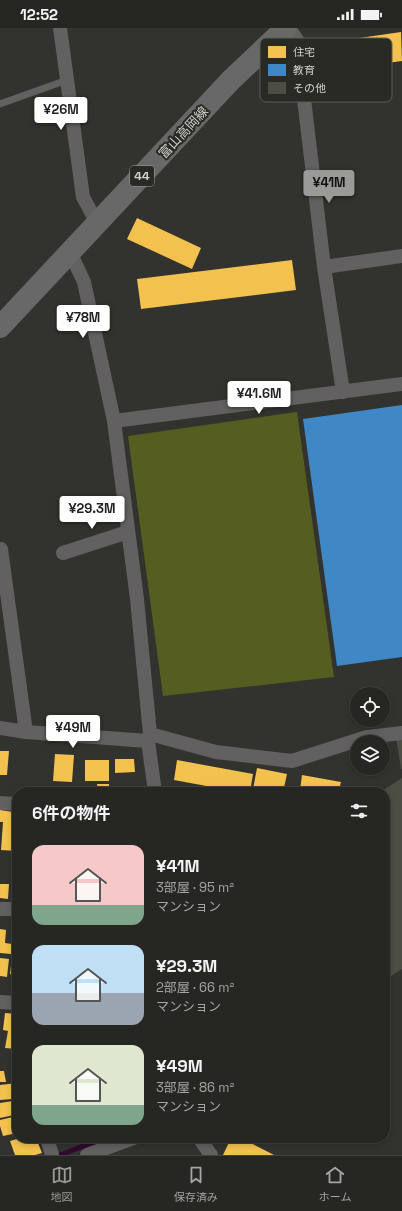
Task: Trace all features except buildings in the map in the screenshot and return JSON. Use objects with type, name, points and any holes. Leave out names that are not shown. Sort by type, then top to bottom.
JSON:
[{"type":"main road","name":"富山高岡線","points":[[276,38],[287,28]]},
{"type":"main road","name":"富山高岡線","points":[[0,327],[231,80],[260,53]]},
{"type":"street","points":[[60,28],[83,197],[97,224]]},
{"type":"street","points":[[287,28],[295,38]]},
{"type":"street","points":[[304,102],[324,267],[343,392]]},
{"type":"street","points":[[70,252],[84,282],[114,421],[137,598],[154,787]]},
{"type":"street","points":[[324,267],[402,256]]},
{"type":"street","points":[[114,421],[402,384]]},
{"type":"street","points":[[63,553],[128,532]]},
{"type":"street","points":[[1,549],[26,732]]},
{"type":"street","points":[[0,728],[26,732],[149,737],[216,752],[292,761],[367,737],[402,733]]},
{"type":"street","points":[[0,803],[12,804]]},
{"type":"street","points":[[0,909],[12,909]]},
{"type":"street","points":[[0,1002],[12,1003]]},
{"type":"street","points":[[48,1143],[52,1155]]},
{"type":"street","points":[[87,1155],[120,1143]]},
{"type":"street","points":[[203,1143],[211,1155]]},
{"type":"lane","points":[[0,104],[67,80]]},
{"type":"green space","points":[[297,412],[334,677],[163,696],[128,436]]},
{"type":"waterway","points":[[60,1155],[91,1143]]}]
